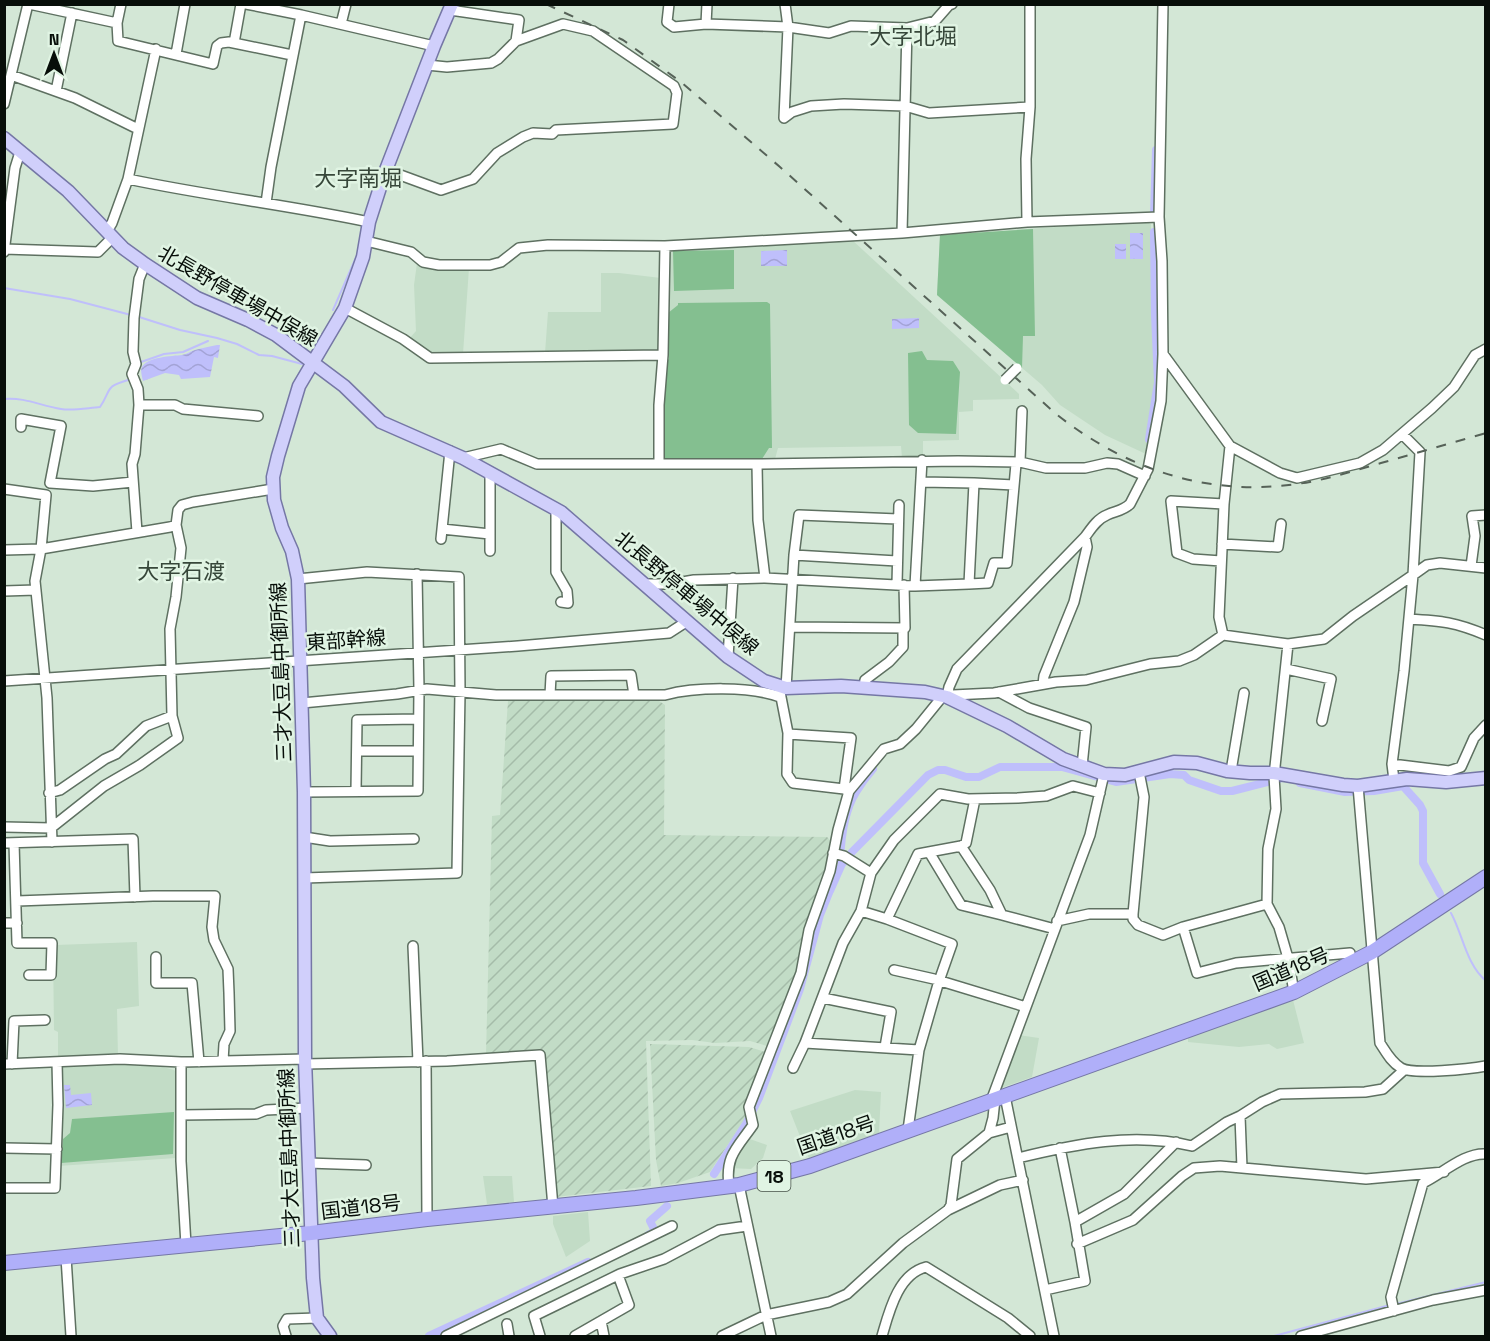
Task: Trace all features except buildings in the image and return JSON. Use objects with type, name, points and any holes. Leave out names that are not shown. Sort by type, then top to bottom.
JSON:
[{"type":"highway","name":"国道18号","points":[[4,1263],[311,1233],[734,1186],[810,1166],[1294,993],[1372,952],[1485,877]]},
{"type":"main road","name":"三才大豆島中御所線","points":[[317,1318],[311,1233],[305,1062],[304,792],[298,579],[273,489],[278,456],[299,386],[345,308],[356,278],[369,222],[384,175],[451,7]]},
{"type":"main road","name":"北長野停車場中俣線","points":[[4,138],[68,191],[123,248],[145,264],[197,298],[276,335],[344,386],[381,422],[464,458],[556,509],[646,584],[728,657],[781,690]]},
{"type":"main road","points":[[781,690],[841,686],[925,692],[944,697],[1006,726],[1063,759],[1083,766],[1102,782],[1125,775],[1140,777],[1174,762],[1197,763],[1231,771],[1343,785],[1359,791],[1394,780],[1446,782],[1485,778]]},
{"type":"main road","points":[[317,1318],[330,1336]]},
{"type":"street","points":[[4,104],[9,72],[28,4],[117,23]]},
{"type":"street","points":[[121,4],[117,23],[118,41],[213,64],[217,46],[221,43],[234,43],[292,55]]},
{"type":"street","points":[[176,54],[185,4]]},
{"type":"street","points":[[234,43],[241,4]]},
{"type":"street","points":[[246,4],[434,46]]},
{"type":"street","points":[[341,24],[346,4]]},
{"type":"street","points":[[669,4],[667,22],[674,27],[706,24],[788,27],[829,33],[851,26],[907,28],[935,21],[952,4]]},
{"type":"street","points":[[706,4],[706,24]]},
{"type":"street","points":[[785,4],[788,27],[784,118],[792,112],[811,106],[844,104],[905,106],[929,113],[1030,106]]},
{"type":"street","points":[[1027,222],[1026,159],[1030,106],[1030,4]]},
{"type":"street","points":[[847,790],[884,749],[900,744],[916,729],[944,697],[957,669],[1086,537],[1096,522],[1105,515],[1125,509],[1130,504],[1148,469],[1161,401],[1163,354],[1159,217],[1162,4]]},
{"type":"street","points":[[451,7],[519,21],[516,41]]},
{"type":"street","points":[[56,91],[72,13]]},
{"type":"street","points":[[266,203],[301,15]]},
{"type":"street","points":[[384,175],[392,172],[441,190],[473,179],[497,153],[523,136],[533,133],[552,134],[556,130],[592,127],[673,124],[677,93],[674,86],[593,31],[573,25],[563,24],[516,41],[491,63],[447,67],[427,65]]},
{"type":"street","points":[[902,233],[907,28]]},
{"type":"street","points":[[20,152],[15,168],[5,250],[98,252],[110,234],[128,179],[156,49]]},
{"type":"street","points":[[9,72],[138,129]]},
{"type":"street","points":[[128,179],[369,222]]},
{"type":"street","points":[[366,241],[411,252],[423,262],[449,265],[490,265],[501,262],[519,248],[665,246],[902,233],[1027,222],[1159,217]]},
{"type":"street","points":[[659,463],[665,246]]},
{"type":"street","points":[[137,532],[132,464],[135,454],[139,405],[138,389],[132,374],[136,364],[133,352],[139,279],[145,264]]},
{"type":"street","points":[[345,308],[403,339],[430,358],[663,355]]},
{"type":"street","points":[[1163,354],[1230,446],[1280,473],[1297,478],[1360,463],[1383,450],[1455,387],[1475,355],[1485,349]]},
{"type":"street","points":[[1005,380],[1017,368]]},
{"type":"street","points":[[139,405],[175,405],[183,409],[258,416]]},
{"type":"street","points":[[646,584],[765,578],[905,585],[988,583],[994,563],[1007,562],[1016,464],[1020,462],[1022,411]]},
{"type":"street","points":[[21,427],[21,419],[61,426],[46,495],[41,549],[35,581],[48,715],[52,842]]},
{"type":"street","points":[[1394,780],[1392,764],[1413,575],[1420,452],[1402,434]]},
{"type":"street","points":[[1223,635],[1219,617],[1221,561],[1230,446]]},
{"type":"street","points":[[464,458],[501,449],[537,464],[757,464],[922,460],[1020,462],[1046,468],[1085,468],[1107,463],[1118,464],[1145,476]]},
{"type":"street","points":[[450,452],[442,534],[490,534]]},
{"type":"street","points":[[864,688],[865,680],[889,662],[903,647],[905,585],[921,482],[922,460]]},
{"type":"street","points":[[757,464],[758,519],[765,578]]},
{"type":"street","points":[[490,472],[490,551]]},
{"type":"street","points":[[50,483],[93,486],[133,482]]},
{"type":"street","points":[[921,482],[1014,485]]},
{"type":"street","points":[[969,584],[974,483]]},
{"type":"street","points":[[4,489],[46,495]]},
{"type":"street","points":[[4,827],[51,828],[104,786],[140,765],[178,738],[172,716],[170,628],[181,548],[176,525],[177,510],[182,505],[273,489]]},
{"type":"street","points":[[1221,561],[1193,559],[1177,553],[1171,501],[1224,504]]},
{"type":"street","points":[[899,505],[897,561],[905,585]]},
{"type":"street","points":[[556,509],[556,572],[567,591],[568,603],[561,602]]},
{"type":"street","points":[[847,790],[793,783],[786,774],[788,734],[781,690],[790,627],[792,579],[799,515],[898,519]]},
{"type":"street","points":[[1471,566],[1474,536],[1472,516],[1485,515]]},
{"type":"street","points":[[1222,544],[1278,547],[1281,524]]},
{"type":"street","points":[[4,550],[41,549],[170,528],[176,525]]},
{"type":"street","points":[[1043,684],[1044,676],[1074,602],[1087,547],[1086,537]]},
{"type":"street","points":[[794,555],[897,561]]},
{"type":"street","points":[[944,697],[999,692],[1043,684],[1086,681],[1150,664],[1179,661],[1194,655],[1223,635],[1288,644],[1324,639],[1427,565],[1440,563],[1485,568]]},
{"type":"street","points":[[298,579],[368,572],[459,577],[457,873],[304,878]]},
{"type":"street","points":[[304,792],[418,791],[417,574]]},
{"type":"street","points":[[728,657],[733,579]]},
{"type":"street","points":[[4,591],[36,590]]},
{"type":"street","points":[[1409,619],[1459,624],[1485,635]]},
{"type":"street","name":"東部幹線","points":[[4,681],[300,662],[669,633],[686,622]]},
{"type":"street","points":[[790,627],[903,628]]},
{"type":"street","points":[[1288,644],[1274,777],[1276,809],[1268,849],[1267,904],[1279,927],[1288,958],[1294,993]]},
{"type":"street","points":[[1286,669],[1331,679],[1322,721]]},
{"type":"street","points":[[550,695],[550,676],[631,675],[634,695]]},
{"type":"street","points":[[302,703],[419,690],[496,695],[665,695],[685,690],[766,692],[781,690]]},
{"type":"street","points":[[999,692],[1029,708],[1086,727],[1083,766]]},
{"type":"street","points":[[1231,771],[1244,693]]},
{"type":"street","points":[[49,793],[60,790],[116,754],[146,726],[172,716]]},
{"type":"street","points":[[356,791],[357,720],[418,719]]},
{"type":"street","points":[[1392,764],[1449,771],[1461,768],[1474,738],[1485,725]]},
{"type":"street","points":[[771,1336],[747,1226],[727,1171],[730,1158],[753,1125],[748,1107],[801,973],[809,930],[830,871],[841,856],[850,738],[788,734]]},
{"type":"street","points":[[357,751],[418,751]]},
{"type":"street","points":[[1140,777],[1144,797],[1133,914],[1133,919],[1138,925],[1163,935],[1182,927],[1267,904]]},
{"type":"street","points":[[793,1068],[805,1043],[843,943],[861,911],[871,873],[894,840],[936,796],[940,794],[975,799],[1046,796],[1073,786],[1102,782],[1090,835],[1026,1007],[997,1099],[989,1133]]},
{"type":"street","points":[[1359,791],[1380,1043],[1393,1062],[1404,1070],[1442,1070],[1485,1066]]},
{"type":"street","points":[[887,919],[918,854],[961,846],[966,843],[975,799]]},
{"type":"street","points":[[304,837],[330,841],[414,839]]},
{"type":"street","points":[[29,975],[51,975],[52,943],[18,943],[17,901],[9,843],[133,839],[135,897]]},
{"type":"street","points":[[961,846],[990,890],[1002,915]]},
{"type":"street","points":[[929,852],[961,905],[1056,925],[1089,914],[1133,914]]},
{"type":"street","points":[[841,856],[871,873]]},
{"type":"street","points":[[17,901],[215,896],[212,927],[214,940],[228,969],[230,1031],[224,1044],[223,1061]]},
{"type":"street","points":[[861,911],[952,944],[919,1050],[908,1130]]},
{"type":"street","points":[[4,923],[17,923]]},
{"type":"street","points":[[1182,927],[1197,974],[1236,963],[1350,953]]},
{"type":"street","points":[[413,946],[422,1061],[427,1219]]},
{"type":"street","points":[[156,957],[156,983],[192,983],[199,1062]]},
{"type":"street","points":[[894,970],[1026,1007]]},
{"type":"street","points":[[822,998],[891,1012],[885,1047]]},
{"type":"street","points":[[45,1020],[14,1021],[8,1064],[120,1059],[181,1062],[422,1061],[540,1055],[553,1207]]},
{"type":"street","points":[[805,1043],[919,1050]]},
{"type":"street","points":[[4,1188],[55,1188],[57,1062]]},
{"type":"street","points":[[181,1062],[181,1161],[186,1245]]},
{"type":"street","points":[[1018,1158],[1060,1148],[1119,1140],[1176,1142],[1192,1146],[1227,1122],[1280,1094],[1365,1092],[1383,1089],[1404,1070]]},
{"type":"street","points":[[997,1099],[1011,1127],[1054,1336]]},
{"type":"street","points":[[181,1115],[256,1114],[266,1110],[307,1108]]},
{"type":"street","points":[[1240,1116],[1242,1168]]},
{"type":"street","points":[[948,1210],[951,1205],[957,1159],[989,1133],[1011,1127]]},
{"type":"street","points":[[1075,1222],[1124,1194],[1176,1142]]},
{"type":"street","points":[[4,1148],[57,1149]]},
{"type":"street","points":[[1045,1290],[1085,1281],[1060,1148]]},
{"type":"street","points":[[1393,1305],[1423,1183],[1468,1156],[1478,1153],[1485,1154]]},
{"type":"street","points":[[308,1162],[366,1165]]},
{"type":"street","points":[[1077,1244],[1133,1220],[1194,1168],[1220,1166],[1366,1179],[1444,1172]]},
{"type":"street","points":[[722,1336],[766,1315],[829,1302],[847,1294],[903,1243],[948,1210],[1000,1185],[1023,1180]]},
{"type":"street","points":[[446,1336],[672,1226]]},
{"type":"street","points":[[540,1336],[534,1316],[618,1275],[664,1259],[719,1230],[747,1226]]},
{"type":"street","points":[[66,1257],[71,1336]]},
{"type":"street","points":[[882,1336],[892,1303],[907,1279],[919,1269],[926,1267],[1008,1318],[1030,1336]]},
{"type":"street","points":[[575,1336],[629,1305],[618,1275]]},
{"type":"street","points":[[1300,1336],[1393,1305],[1485,1290]]},
{"type":"street","points":[[286,1336],[283,1326],[287,1320],[317,1318]]},
{"type":"street","points":[[601,1321],[604,1336]]},
{"type":"street","points":[[507,1324],[509,1336]]},
{"type":"shaded area","points":[[1144,221],[1151,224],[1155,378],[1146,454],[1105,435],[1060,405],[1042,385],[937,295],[940,235]]},
{"type":"shaded area","points":[[851,239],[1019,394],[1019,399],[973,400],[973,411],[959,412],[959,440],[923,441],[923,458],[902,458],[901,446],[778,448],[775,459],[665,458],[665,363],[669,359],[666,257],[677,247]]},
{"type":"shaded area","points":[[417,263],[469,268],[463,354],[429,352],[409,339],[416,331],[414,285]]},
{"type":"shaded area","points":[[601,273],[661,278],[662,347],[657,352],[545,353],[548,312],[601,312]]},
{"type":"shaded area","points":[[508,701],[659,701],[665,705],[664,835],[827,837],[830,840],[827,863],[804,932],[800,964],[767,1046],[750,1041],[715,1043],[692,1040],[646,1041],[651,1186],[556,1197],[543,1049],[486,1055],[492,816],[500,815]]},
{"type":"shaded area","points":[[137,942],[139,1006],[117,1009],[118,1057],[58,1058],[58,1032],[54,1030],[53,947],[56,945]]},
{"type":"shaded area","points":[[1292,996],[1304,1043],[1277,1049],[1269,1044],[1239,1047],[1188,1042],[1188,1037]]},
{"type":"shaded area","points":[[1018,1035],[1039,1038],[1032,1077],[998,1089]]},
{"type":"shaded area","points":[[650,1044],[749,1047],[769,1053],[746,1117],[710,1172],[661,1186],[656,1160]]},
{"type":"shaded area","points":[[120,1062],[159,1066],[176,1072],[176,1158],[58,1166],[61,1064]]},
{"type":"shaded area","points":[[855,1090],[881,1092],[879,1133],[809,1159],[790,1111]]},
{"type":"shaded area","points":[[747,1138],[767,1145],[763,1158],[751,1169],[730,1168]]},
{"type":"shaded area","points":[[483,1176],[512,1176],[514,1202],[487,1204]]},
{"type":"shaded area","points":[[588,1212],[590,1241],[566,1257],[553,1224],[553,1216]]},
{"type":"green space","points":[[1033,229],[1035,336],[1023,336],[1022,368],[937,295],[940,235]]},
{"type":"green space","points":[[734,250],[734,289],[674,291],[673,251]]},
{"type":"green space","points":[[767,302],[770,304],[772,448],[769,448],[762,459],[665,458],[662,455],[662,404],[665,363],[669,359],[668,313],[678,303]]},
{"type":"green space","points":[[922,351],[927,360],[953,361],[960,372],[956,434],[918,433],[909,425],[908,353]]},
{"type":"green space","points":[[174,1112],[173,1154],[61,1163],[63,1139],[70,1133],[72,1119]]},
{"type":"water","points":[[1130,233],[1143,233],[1143,259],[1130,259]]},
{"type":"water","points":[[1115,244],[1126,244],[1126,259],[1115,259]]},
{"type":"water","points":[[787,250],[787,266],[761,266],[761,251]]},
{"type":"water","points":[[919,318],[919,328],[892,329],[892,319]]},
{"type":"water","points":[[220,345],[218,358],[214,357],[210,377],[181,379],[179,375],[165,373],[143,381],[141,368],[149,361]]},
{"type":"water","points":[[64,1085],[70,1085],[71,1095],[91,1093],[92,1105],[66,1108]]},
{"type":"waterway","points":[[1154,215],[1156,150]]},
{"type":"waterway","points":[[1149,439],[1158,382],[1154,232]]},
{"type":"waterway","points":[[333,310],[357,255]]},
{"type":"waterway","points":[[4,288],[70,299],[131,315]]},
{"type":"waterway","points":[[136,316],[237,344],[259,355],[302,364]]},
{"type":"waterway","points":[[140,364],[164,354],[183,352],[208,341]]},
{"type":"waterway","points":[[4,399],[26,400],[66,410],[100,407],[112,387],[128,380]]},
{"type":"waterway","points":[[830,891],[842,864],[852,852],[928,775],[938,770],[966,777],[979,777],[1000,767],[1062,767],[1116,782],[1170,774],[1184,775],[1189,780],[1221,791],[1232,791],[1279,779]]},
{"type":"waterway","points":[[840,860],[842,834],[852,799],[873,769]]},
{"type":"waterway","points":[[1300,783],[1345,792],[1374,791],[1403,786]]},
{"type":"waterway","points":[[1403,786],[1423,811],[1423,863],[1440,894]]},
{"type":"waterway","points":[[714,1174],[746,1124],[759,1098],[800,989],[820,915],[831,888]]},
{"type":"waterway","points":[[1451,913],[1469,958],[1486,981]]},
{"type":"waterway","points":[[648,1235],[655,1231],[650,1221],[667,1206]]},
{"type":"waterway","points":[[429,1336],[588,1262]]},
{"type":"waterway","points":[[1396,1304],[1486,1282]]},
{"type":"waterway","points":[[1274,1336],[1390,1305]]},
{"type":"railway","points":[[546,4],[623,40],[681,82],[780,167],[1056,414],[1111,450],[1139,464],[1200,482],[1264,487],[1329,478],[1486,433]]},
{"type":"district","name":"大字北堀","points":[[913,36]]},
{"type":"district","name":"大字南堀","points":[[358,178]]},
{"type":"district","name":"大字石渡","points":[[181,571]]}]
